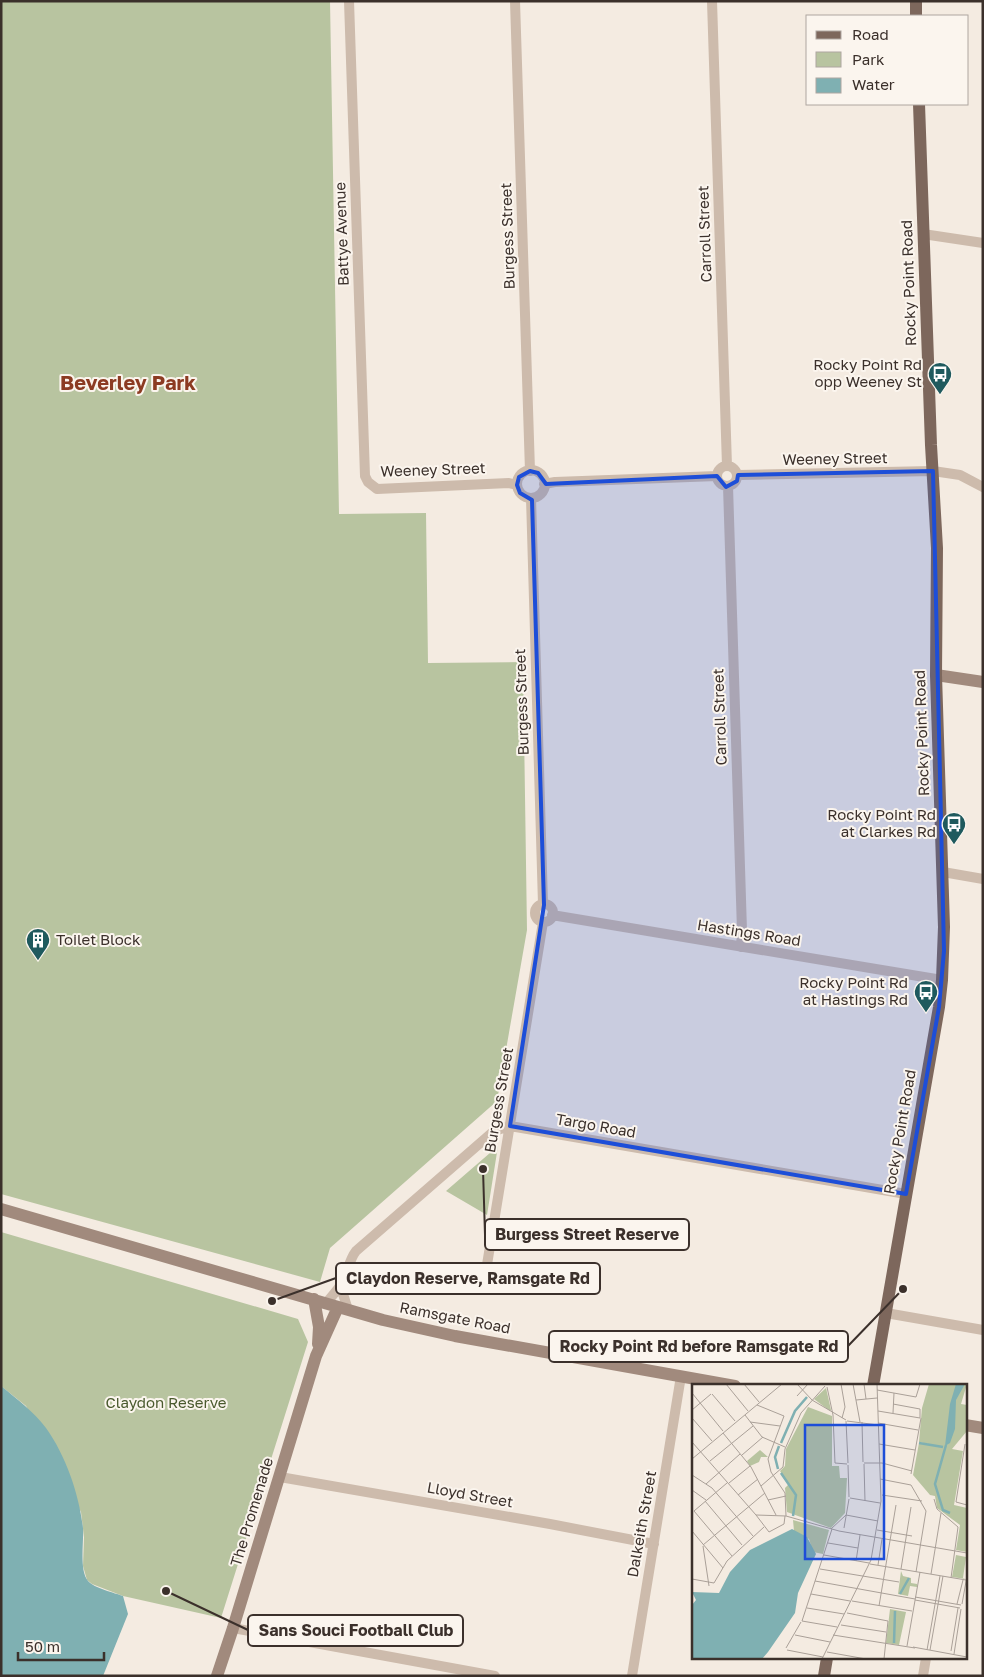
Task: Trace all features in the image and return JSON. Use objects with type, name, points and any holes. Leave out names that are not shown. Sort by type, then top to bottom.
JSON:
[{"type":"main road","points":[[916,1],[916,15]]},
{"type":"main road","name":"Rocky Point Road","points":[[874,1384],[942,980],[944,951],[936,675],[937,548],[932,471],[919,105]]},
{"type":"main road","points":[[936,675],[983,682]]},
{"type":"main road","name":"Ramsgate Road","points":[[1,1209],[383,1320],[455,1336],[725,1384]]},
{"type":"main road","name":"The Promenade","points":[[316,1356],[319,1327],[331,1305]]},
{"type":"main road","name":"The Promenade","points":[[217,1676],[280,1477],[331,1305]]},
{"type":"main road","points":[[966,1425],[983,1428]]},
{"type":"main road","points":[[824,1676],[827,1660]]},
{"type":"street","name":"Battye Avenue","points":[[349,1],[365,466]]},
{"type":"street","name":"Burgess Street","points":[[515,1],[530,470]]},
{"type":"street","name":"Carroll Street","points":[[712,1],[727,466]]},
{"type":"street","points":[[923,234],[983,244]]},
{"type":"street","name":"Weeney Street","points":[[365,466],[368,482],[377,489],[509,483],[517,485]]},
{"type":"street","points":[[727,466],[734,468],[738,475],[735,483],[728,486],[720,483],[717,476],[720,469],[727,466]]},
{"type":"street","points":[[530,470],[542,476],[544,484],[542,492],[532,498],[523,496],[517,485],[522,473],[530,470]]},
{"type":"street","name":"Weeney Street","points":[[738,475],[932,471],[960,475],[983,486]]},
{"type":"street","points":[[544,484],[717,476]]},
{"type":"street","name":"Carroll Street","points":[[728,486],[742,921],[741,947]]},
{"type":"street","name":"Burgess Street","points":[[532,498],[543,904]]},
{"type":"street","points":[[942,872],[983,879]]},
{"type":"street","points":[[543,904],[550,907],[552,915],[550,919],[543,922],[538,920],[535,914],[536,908],[543,904]]},
{"type":"street","name":"Hastings Road","points":[[552,915],[942,980]]},
{"type":"street","name":"Burgess Street","points":[[484,1283],[543,922]]},
{"type":"street","points":[[331,1305],[356,1251],[494,1131],[510,1126]]},
{"type":"street","name":"Targo Road","points":[[510,1126],[906,1194]]},
{"type":"street","points":[[331,1305],[343,1294],[343,1281]]},
{"type":"street","points":[[886,1314],[983,1330]]},
{"type":"street","name":"Dalkeith Street","points":[[632,1676],[681,1376]]},
{"type":"street","name":"Lloyd Street","points":[[280,1477],[540,1522],[654,1544]]},
{"type":"street","points":[[233,1628],[495,1676]]},
{"type":"street","points":[[923,1676],[926,1660]]},
{"type":"highlighted area","points":[[530,471],[538,473],[546,484],[717,476],[726,487],[737,481],[738,475],[933,471],[944,951],[939,1007],[906,1194],[510,1126],[544,905],[532,500],[520,493],[517,485],[519,477]]},
{"type":"green space","points":[[1,1],[330,1],[339,514],[426,513],[428,663],[523,662],[527,930],[497,1101],[330,1248],[320,1282],[1,1194]]},
{"type":"green space","points":[[498,1146],[487,1215],[446,1191]]},
{"type":"green space","name":"Claydon Reserve","points":[[1,1232],[298,1319],[308,1342],[221,1618],[123,1596],[92,1584],[87,1580],[83,1566],[84,1537],[81,1512],[26,1406],[1,1386]]},
{"type":"water","points":[[1,1386],[41,1422],[60,1451],[75,1489],[81,1515],[85,1576],[91,1584],[123,1596],[128,1614],[103,1676],[1,1676]]},
{"type":"place","name":"Rocky Point Rd opp Weeney St","points":[[940,395]]},
{"type":"place","name":"Rocky Point Rd at Clarkes Rd","points":[[954,845]]},
{"type":"place","name":"Toilet Block","points":[[38,961]]},
{"type":"place","name":"Rocky Point Rd at Hastings Rd","points":[[926,1013]]},
{"type":"place","name":"Burgess Street Reserve","points":[[483,1169]]},
{"type":"place","name":"Rocky Point Rd before Ramsgate Rd","points":[[903,1289]]},
{"type":"place","name":"Claydon Reserve, Ramsgate Rd","points":[[272,1301]]},
{"type":"place","name":"Sans Souci Football Club","points":[[166,1591]]},
{"type":"district","name":"Beverley Park","points":[[128,383]]}]
